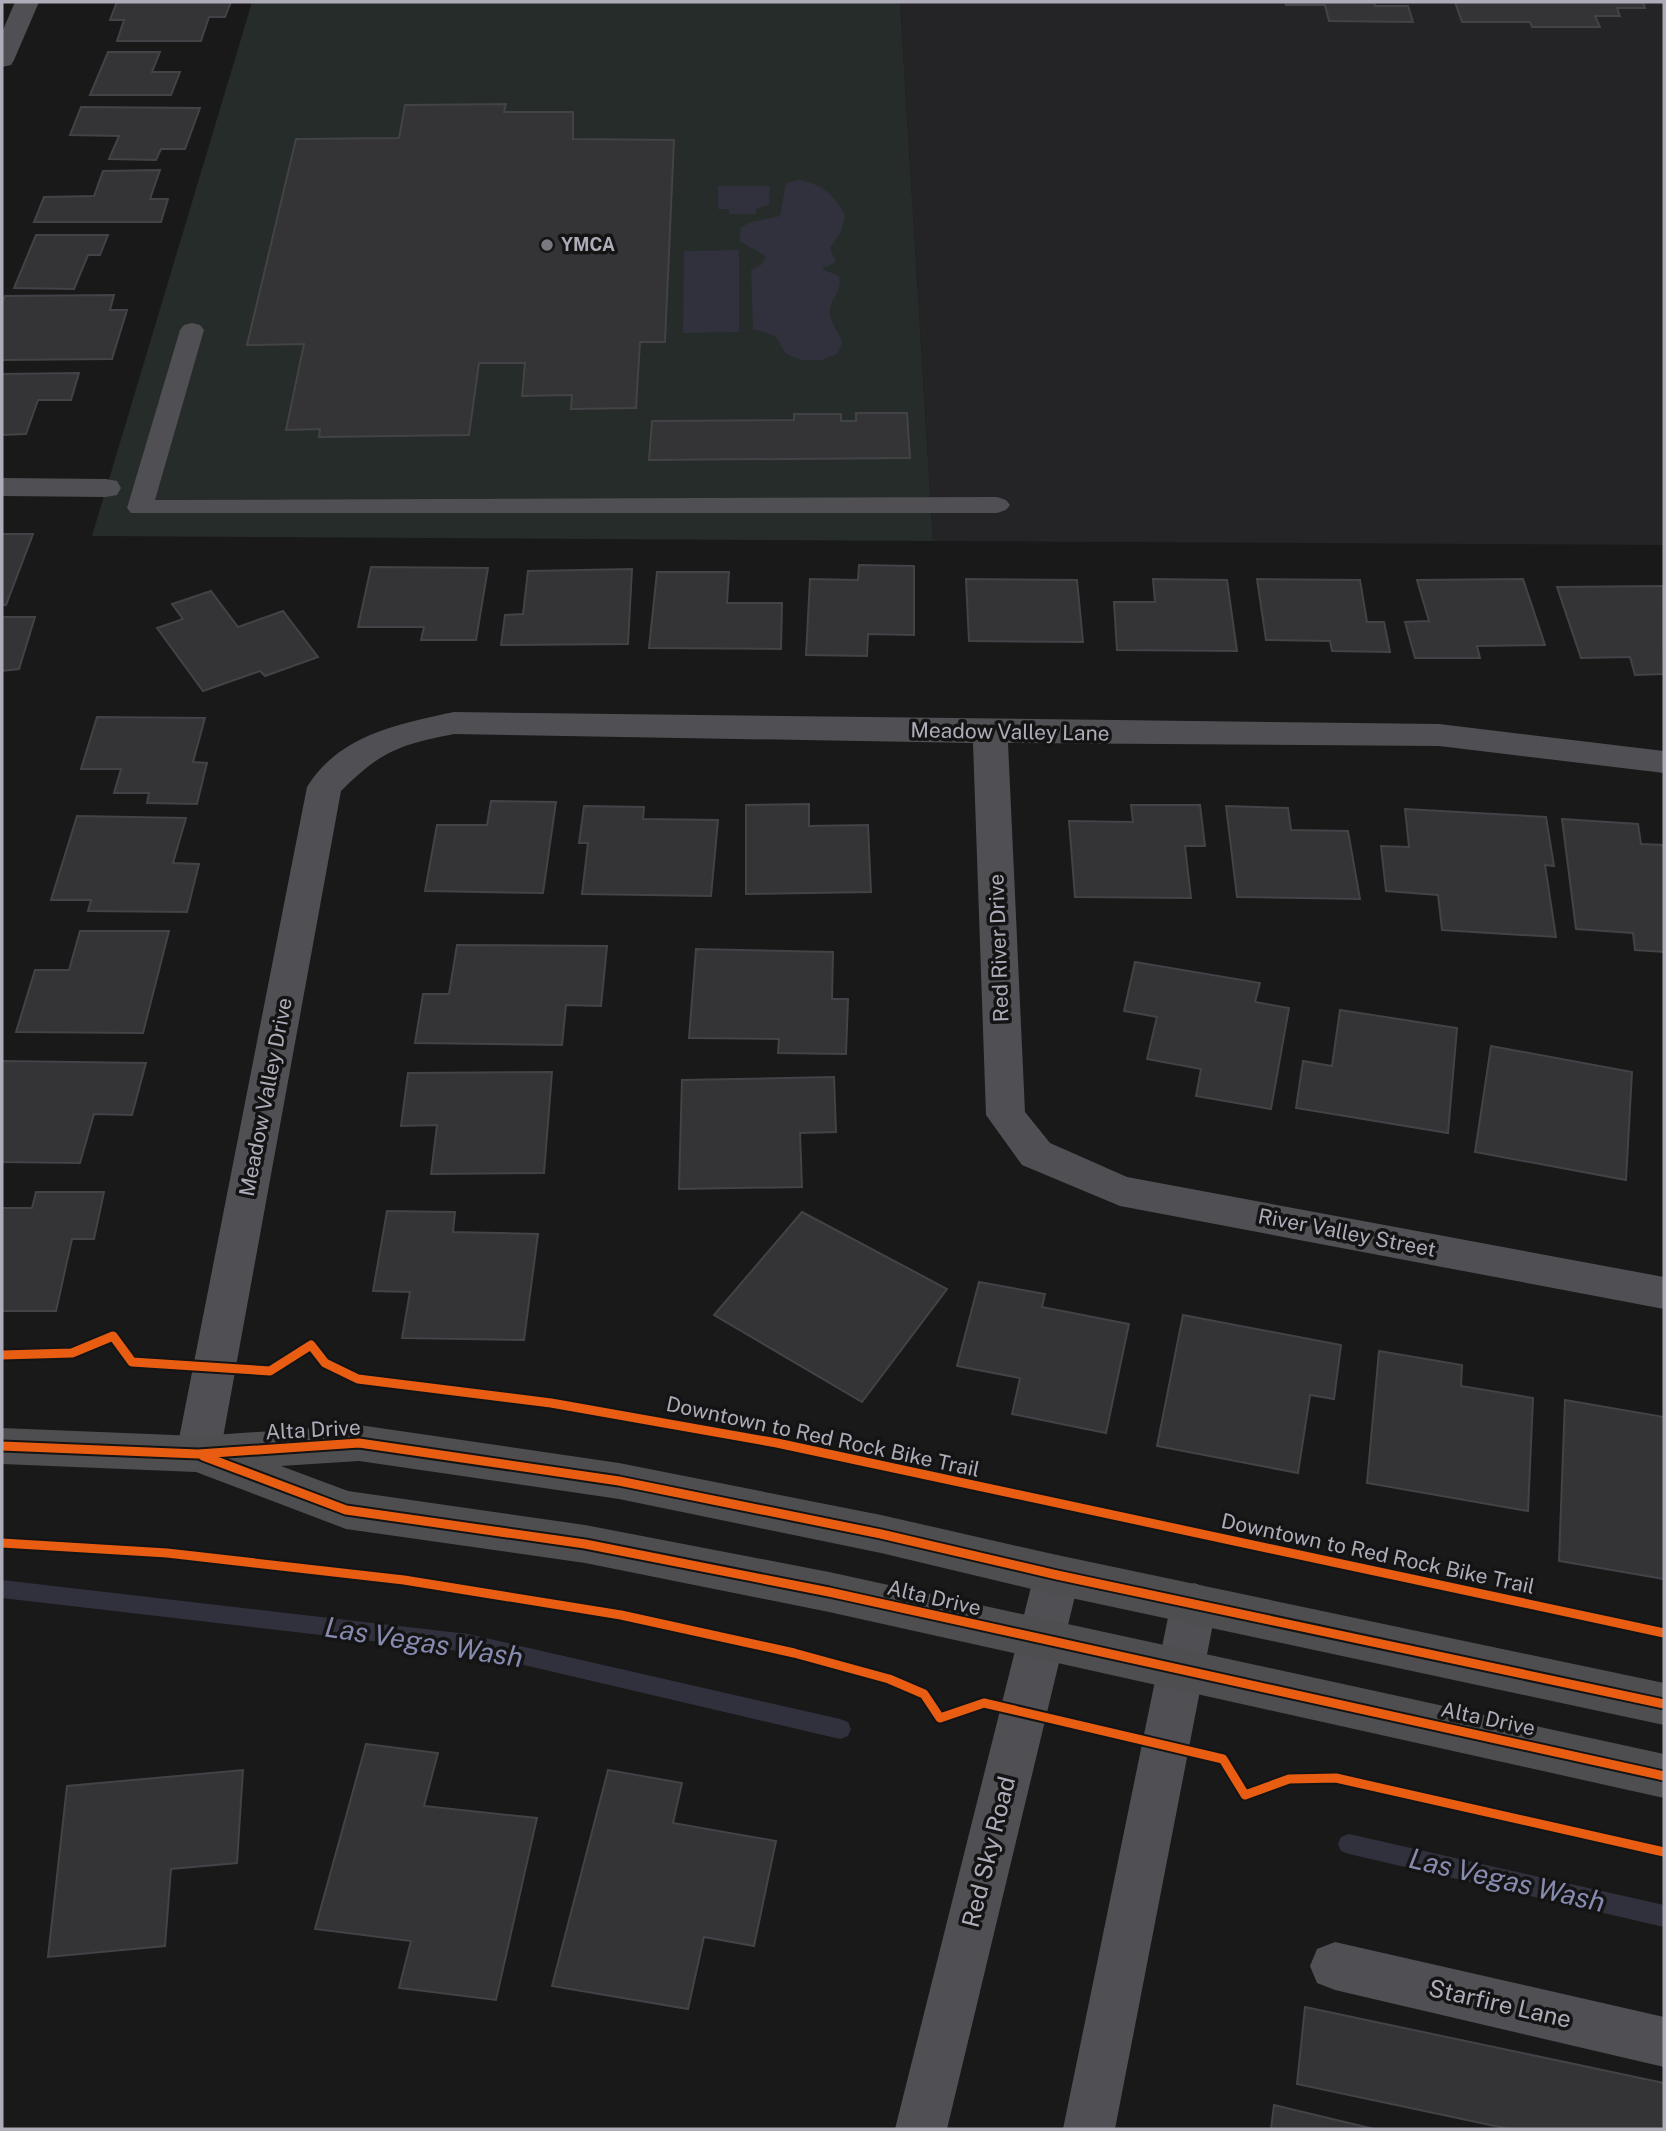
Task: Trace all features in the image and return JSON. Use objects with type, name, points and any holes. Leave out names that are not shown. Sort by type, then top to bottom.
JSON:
[{"type":"main road","name":"Alta Drive","points":[[2,1446],[198,1454],[359,1443],[620,1481],[881,1534],[1057,1575],[1664,1704]]},
{"type":"main road","name":"Alta Drive","points":[[198,1454],[346,1510],[585,1544],[829,1592],[1664,1776]]},
{"type":"street","points":[[2,60],[27,2]]},
{"type":"street","points":[[2,487],[106,488]]},
{"type":"street","name":"Meadow Valley Lane","points":[[359,753],[401,734],[454,723],[990,732],[1439,735],[1664,762]]},
{"type":"street","name":"Red River Drive","points":[[990,732],[1006,1115],[1036,1154]]},
{"type":"street","name":"Meadow Valley Drive","points":[[198,1454],[324,787],[359,753]]},
{"type":"street","name":"River Valley Street","points":[[1036,1154],[1120,1191],[1664,1293]]},
{"type":"street","name":"Red Sky Road","points":[[921,2129],[1057,1575]]},
{"type":"street","points":[[1089,2129],[1194,1603]]},
{"type":"street","name":"Starfire Lane","points":[[1335,1966],[1664,2042]]},
{"type":"lane","points":[[192,330],[140,508],[997,505]]},
{"type":"lane","points":[[106,488],[146,488]]},
{"type":"shaded area","name":"YMCA","points":[[252,2],[900,2],[933,541],[92,536]]},
{"type":"shaded area","points":[[900,2],[1664,2],[1664,545],[933,541]]},
{"type":"shaded area","points":[[799,180],[814,184],[827,192],[845,216],[841,232],[830,248],[836,262],[822,269],[839,276],[839,287],[831,305],[830,315],[843,342],[837,354],[822,360],[801,360],[786,354],[775,336],[753,329],[751,270],[762,264],[766,256],[739,241],[741,227],[780,216],[786,183]]},
{"type":"shaded area","points":[[718,186],[770,186],[769,205],[756,209],[756,214],[729,214],[729,209],[718,209]]},
{"type":"shaded area","points":[[739,250],[739,332],[683,333],[684,251]]},
{"type":"building","points":[[117,2],[231,2],[225,17],[209,17],[201,41],[117,41],[124,20],[110,20]]},
{"type":"building","points":[[1285,2],[1374,2],[1375,6],[1408,6],[1413,22],[1329,21],[1325,5],[1286,5]]},
{"type":"building","points":[[1455,2],[1643,2],[1645,8],[1617,8],[1620,16],[1595,16],[1600,27],[1532,27],[1530,22],[1462,22]]},
{"type":"building","points":[[108,52],[160,52],[152,72],[180,72],[171,95],[90,95]]},
{"type":"building","name":"YMCA","points":[[506,104],[504,112],[573,112],[573,139],[674,140],[665,342],[640,342],[636,408],[571,409],[572,395],[522,396],[525,363],[479,363],[469,435],[319,437],[320,429],[286,430],[304,344],[247,345],[296,139],[399,138],[405,105]]},
{"type":"building","points":[[81,107],[200,108],[185,149],[161,149],[156,160],[109,159],[119,136],[70,135]]},
{"type":"building","points":[[160,170],[150,199],[168,199],[161,222],[34,222],[44,197],[94,196],[103,171]]},
{"type":"building","points":[[36,235],[108,235],[100,255],[88,255],[74,289],[14,288]]},
{"type":"building","points":[[114,295],[110,310],[127,310],[112,359],[2,360],[2,303],[5,296]]},
{"type":"building","points":[[79,373],[71,400],[38,400],[26,434],[2,435],[2,374]]},
{"type":"building","points":[[856,413],[907,413],[910,458],[649,460],[652,421],[794,420],[794,414],[841,414],[841,421],[856,421]]},
{"type":"building","points":[[2,534],[33,534],[6,605],[2,605]]},
{"type":"building","points":[[859,565],[914,566],[914,635],[868,634],[867,656],[806,655],[810,579],[858,580]]},
{"type":"building","points":[[371,567],[488,568],[476,640],[421,640],[424,627],[358,627]]},
{"type":"building","points":[[632,569],[628,644],[501,645],[505,615],[523,614],[528,571]]},
{"type":"building","points":[[657,572],[729,572],[727,603],[782,603],[781,649],[649,648]]},
{"type":"building","points":[[966,579],[1077,580],[1083,642],[969,641]]},
{"type":"building","points":[[1153,579],[1227,580],[1237,651],[1117,650],[1114,602],[1155,602]]},
{"type":"building","points":[[1257,579],[1360,580],[1367,622],[1384,622],[1390,652],[1332,651],[1330,641],[1266,640]]},
{"type":"building","points":[[1523,579],[1545,645],[1477,646],[1480,658],[1415,658],[1405,622],[1429,621],[1417,580]]},
{"type":"building","points":[[1663,586],[1664,674],[1635,675],[1630,657],[1581,658],[1557,587]]},
{"type":"building","points":[[211,591],[238,627],[283,611],[318,657],[265,676],[260,671],[203,691],[157,628],[183,619],[172,604]]},
{"type":"building","points":[[2,617],[35,617],[19,669],[2,671]]},
{"type":"building","points":[[97,717],[205,718],[193,762],[207,763],[197,804],[147,803],[149,793],[114,793],[121,769],[81,769]]},
{"type":"building","points":[[491,801],[556,802],[543,893],[425,891],[437,825],[487,825]]},
{"type":"building","points":[[809,804],[809,826],[868,825],[871,892],[746,894],[746,805]]},
{"type":"building","points":[[1131,805],[1200,805],[1205,846],[1185,846],[1191,898],[1075,897],[1069,821],[1133,822]]},
{"type":"building","points":[[584,806],[644,807],[643,819],[718,820],[711,896],[582,894],[588,843],[579,843]]},
{"type":"building","points":[[1226,806],[1288,808],[1291,830],[1348,831],[1360,899],[1237,897]]},
{"type":"building","points":[[1405,809],[1546,817],[1554,866],[1545,865],[1556,937],[1442,930],[1438,895],[1386,891],[1381,846],[1409,847]]},
{"type":"building","points":[[77,816],[186,818],[173,863],[199,864],[187,912],[88,911],[91,900],[51,900]]},
{"type":"building","points":[[1562,819],[1638,824],[1641,844],[1664,845],[1664,952],[1635,950],[1633,933],[1576,929]]},
{"type":"building","points":[[80,931],[169,931],[143,1033],[16,1032],[35,970],[69,970]]},
{"type":"building","points":[[457,945],[607,946],[601,1006],[566,1005],[562,1045],[415,1043],[423,994],[449,994]]},
{"type":"building","points":[[696,949],[833,952],[832,999],[848,999],[846,1054],[778,1053],[779,1039],[689,1038]]},
{"type":"building","points":[[1135,962],[1260,983],[1255,1002],[1289,1008],[1271,1109],[1196,1096],[1201,1069],[1147,1059],[1157,1017],[1124,1011]]},
{"type":"building","points":[[1340,1010],[1457,1028],[1448,1133],[1296,1108],[1303,1061],[1332,1066]]},
{"type":"building","points":[[1491,1046],[1632,1072],[1626,1180],[1475,1152]]},
{"type":"building","points":[[2,1061],[146,1063],[132,1115],[94,1114],[80,1163],[2,1162]]},
{"type":"building","points":[[552,1072],[544,1173],[431,1174],[437,1125],[401,1126],[408,1073]]},
{"type":"building","points":[[834,1077],[836,1132],[800,1133],[802,1187],[679,1189],[682,1080]]},
{"type":"building","points":[[36,1192],[104,1192],[94,1239],[72,1239],[56,1311],[2,1311],[2,1208],[32,1208]]},
{"type":"building","points":[[387,1211],[455,1212],[453,1232],[538,1234],[524,1340],[402,1338],[410,1292],[373,1291]]},
{"type":"building","points":[[802,1212],[947,1289],[862,1402],[714,1315]]},
{"type":"building","points":[[979,1282],[1045,1294],[1042,1307],[1129,1324],[1106,1433],[1012,1414],[1020,1378],[957,1366]]},
{"type":"building","points":[[1183,1315],[1341,1345],[1334,1399],[1310,1395],[1298,1473],[1157,1446]]},
{"type":"building","points":[[1379,1351],[1462,1365],[1461,1386],[1533,1398],[1528,1511],[1367,1483]]},
{"type":"building","points":[[1565,1400],[1664,1417],[1664,1579],[1559,1561]]},
{"type":"building","points":[[366,1744],[438,1753],[424,1806],[537,1818],[496,2000],[399,1988],[411,1941],[315,1929]]},
{"type":"building","points":[[243,1770],[237,1863],[171,1869],[165,1946],[48,1957],[67,1786]]},
{"type":"building","points":[[608,1770],[682,1783],[673,1823],[776,1841],[754,1946],[704,1937],[688,2009],[552,1986]]},
{"type":"building","points":[[1305,2007],[1664,2083],[1664,2129],[1509,2129],[1297,2084]]},
{"type":"building","points":[[1274,2105],[1374,2129],[1271,2129]]},
{"type":"waterway","name":"Las Vegas Wash","points":[[2,1589],[468,1643],[840,1729]]},
{"type":"waterway","name":"Las Vegas Wash","points":[[1349,1844],[1664,1916]]},
{"type":"cycle path","name":"Downtown to Red Rock Bike Trail","points":[[2,1355],[46,1356],[72,1353],[113,1336],[132,1362],[270,1371],[311,1345],[325,1363],[358,1379],[551,1403],[777,1443],[1664,1633]]},
{"type":"cycle path","points":[[2,1446],[198,1454],[359,1443],[619,1481],[881,1534],[1057,1575],[1664,1704]]},
{"type":"cycle path","points":[[203,1456],[346,1510],[585,1544],[829,1592],[1664,1776]]},
{"type":"cycle path","points":[[2,1543],[167,1553],[404,1580],[621,1615],[794,1653],[889,1679],[924,1694],[940,1718],[984,1703],[1223,1759],[1245,1795],[1289,1779],[1336,1778],[1664,1852]]},
{"type":"place","name":"YMCA","points":[[547,245]]}]
